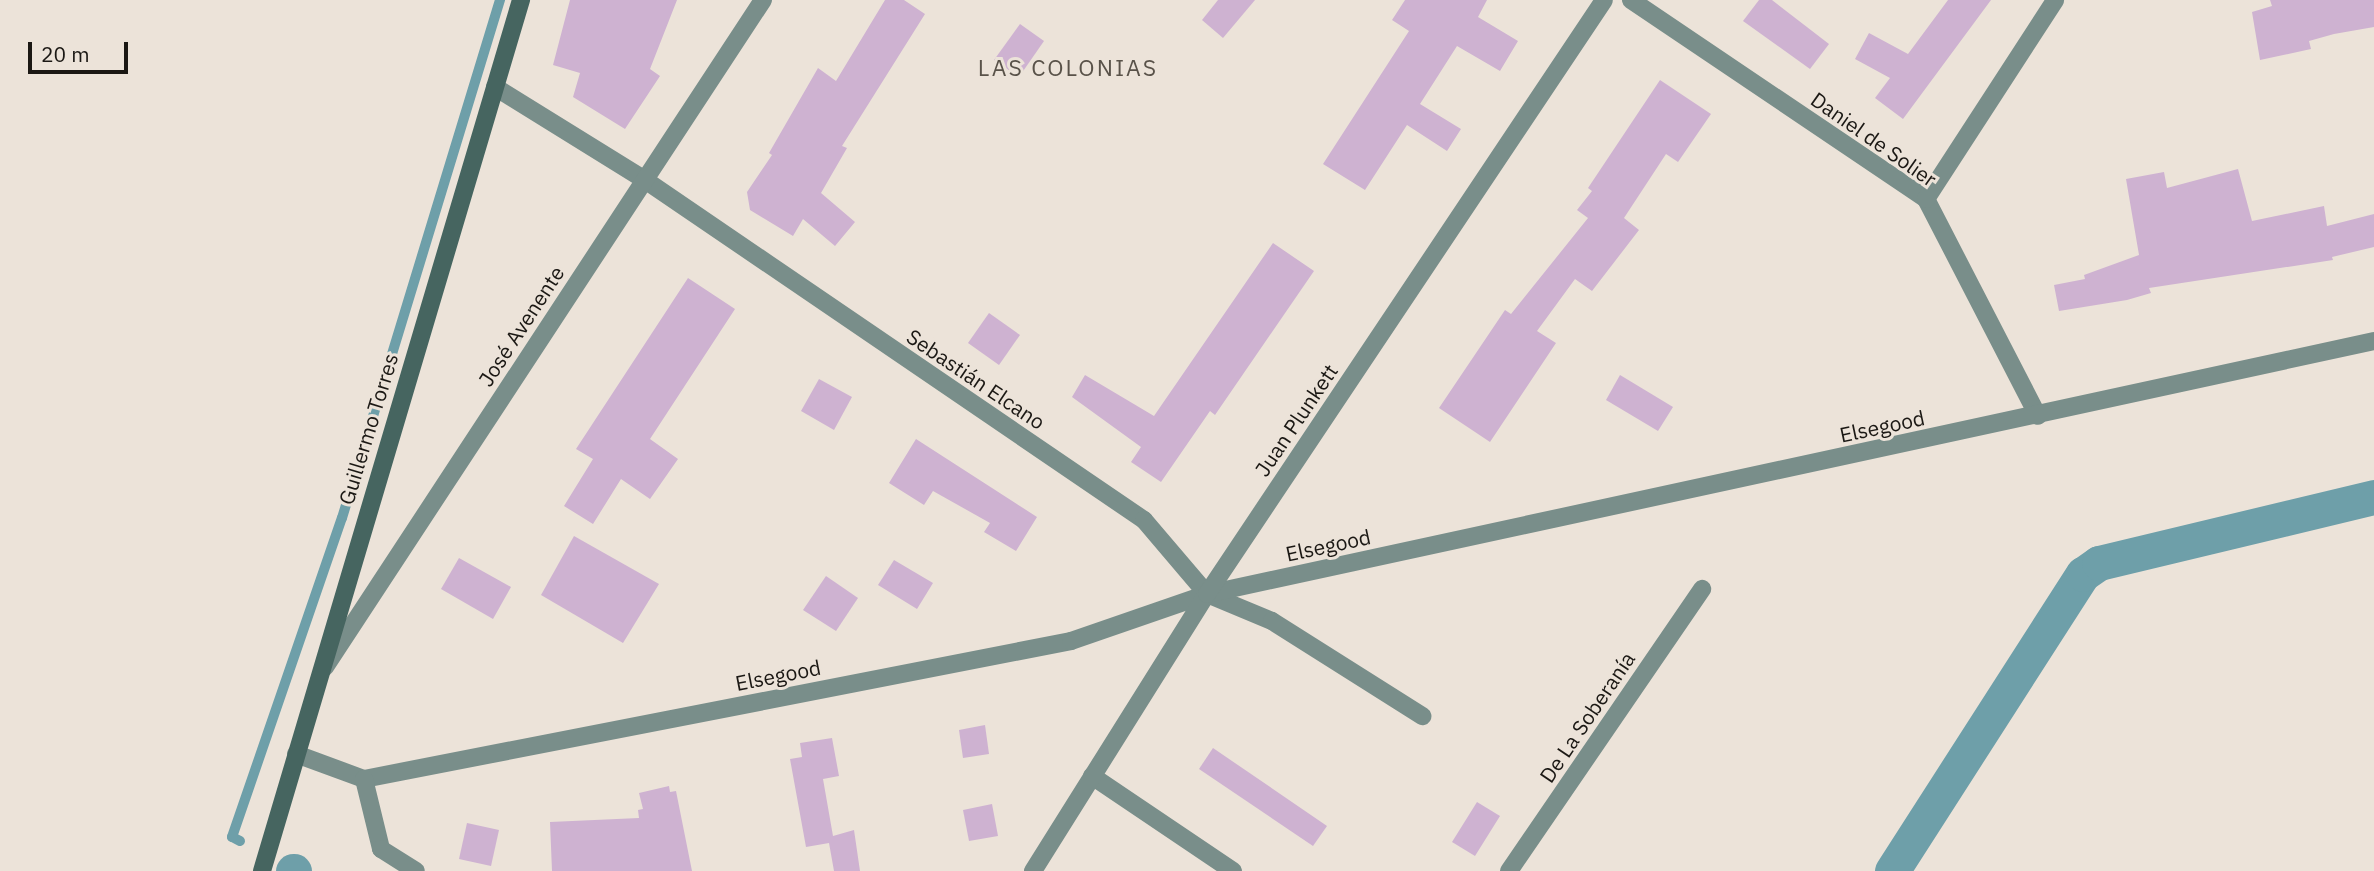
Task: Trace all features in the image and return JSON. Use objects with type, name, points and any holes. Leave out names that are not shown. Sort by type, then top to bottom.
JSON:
[{"type":"main road","name":"Guillermo Torres","points":[[262,871],[317,678],[521,0]]},
{"type":"street","name":"José Avenente","points":[[317,678],[763,0]]},
{"type":"street","name":"Juan Plunkett","points":[[1033,871],[1208,594],[1604,0]]},
{"type":"street","name":"Daniel de Solier","points":[[1631,0],[1926,199],[2038,416]]},
{"type":"street","points":[[1926,199],[2055,0]]},
{"type":"street","name":"Sebastián Elcano","points":[[495,87],[645,180],[1144,520],[1208,594],[1272,621],[1422,716]]},
{"type":"street","name":"Elsegood","points":[[364,779],[1071,641],[1208,594],[2374,341]]},
{"type":"street","name":"De La Soberanía","points":[[1509,871],[1702,589]]},
{"type":"street","points":[[296,754],[364,779],[381,849],[416,871]]},
{"type":"street","points":[[1093,776],[1234,871]]},
{"type":"building","points":[[570,0],[677,0],[650,69],[660,76],[625,129],[573,97],[580,73],[553,65]]},
{"type":"building","points":[[885,0],[904,0],[925,14],[842,146],[847,148],[821,193],[855,222],[835,246],[803,219],[793,236],[750,210],[747,192],[772,155],[769,153],[818,68],[836,81]]},
{"type":"building","points":[[1218,0],[1255,0],[1223,38],[1202,20]]},
{"type":"building","points":[[1405,0],[1487,0],[1478,17],[1518,41],[1500,71],[1457,46],[1420,104],[1461,129],[1447,151],[1407,125],[1365,190],[1323,164],[1409,31],[1392,20]]},
{"type":"building","points":[[1759,0],[1772,0],[1829,44],[1810,69],[1743,21]]},
{"type":"building","points":[[1948,0],[1991,0],[1903,119],[1875,98],[1890,78],[1855,59],[1869,33],[1908,54]]},
{"type":"building","points":[[2270,0],[2374,0],[2374,27],[2309,41],[2311,49],[2260,60],[2252,12],[2272,6]]},
{"type":"building","points":[[1020,24],[1044,41],[1019,77],[994,60]]},
{"type":"building","points":[[1660,80],[1711,114],[1678,162],[1666,154],[1624,218],[1639,230],[1592,291],[1575,279],[1537,331],[1556,343],[1490,442],[1439,408],[1505,310],[1511,314],[1588,218],[1577,210],[1592,191],[1588,188]]},
{"type":"building","points":[[2238,169],[2252,221],[2324,206],[2327,226],[2374,214],[2374,247],[2332,257],[2333,260],[2149,288],[2151,293],[2127,300],[2059,311],[2054,285],[2085,279],[2084,275],[2139,255],[2126,179],[2164,172],[2167,188]]},
{"type":"building","points":[[1273,243],[1314,271],[1215,415],[1210,411],[1161,482],[1131,462],[1141,447],[1072,397],[1085,375],[1154,416]]},
{"type":"building","points":[[688,278],[735,309],[650,439],[678,459],[650,499],[621,479],[593,524],[564,506],[593,459],[576,449]]},
{"type":"building","points":[[989,313],[1020,335],[999,365],[968,343]]},
{"type":"building","points":[[1620,375],[1673,407],[1658,431],[1606,400]]},
{"type":"building","points":[[819,379],[852,397],[834,430],[801,411]]},
{"type":"building","points":[[916,439],[1037,517],[1016,551],[984,532],[990,523],[933,491],[924,505],[889,483]]},
{"type":"building","points":[[574,536],[659,584],[623,643],[541,595]]},
{"type":"building","points":[[459,558],[511,587],[493,619],[441,589]]},
{"type":"building","points":[[894,560],[933,583],[917,609],[878,585]]},
{"type":"building","points":[[826,576],[858,598],[836,631],[803,610]]},
{"type":"building","points":[[985,725],[989,754],[963,758],[959,730]]},
{"type":"building","points":[[832,738],[839,776],[823,779],[833,836],[854,830],[860,871],[834,871],[829,843],[806,847],[790,759],[802,757],[800,743]]},
{"type":"building","points":[[1213,748],[1327,826],[1313,846],[1199,769]]},
{"type":"building","points":[[669,786],[670,792],[676,791],[692,871],[552,871],[550,822],[639,818],[638,810],[643,809],[639,793]]},
{"type":"building","points":[[1477,802],[1500,816],[1475,856],[1452,842]]},
{"type":"building","points":[[992,804],[998,836],[969,841],[963,810]]},
{"type":"building","points":[[467,823],[499,830],[491,866],[459,859]]},
{"type":"waterway","points":[[240,841],[232,837],[342,518],[500,0]]},
{"type":"waterway","points":[[1892,871],[2083,574],[2099,563],[2374,497]]},
{"type":"district","name":"LAS COLONIAS","points":[[1068,67]]}]
